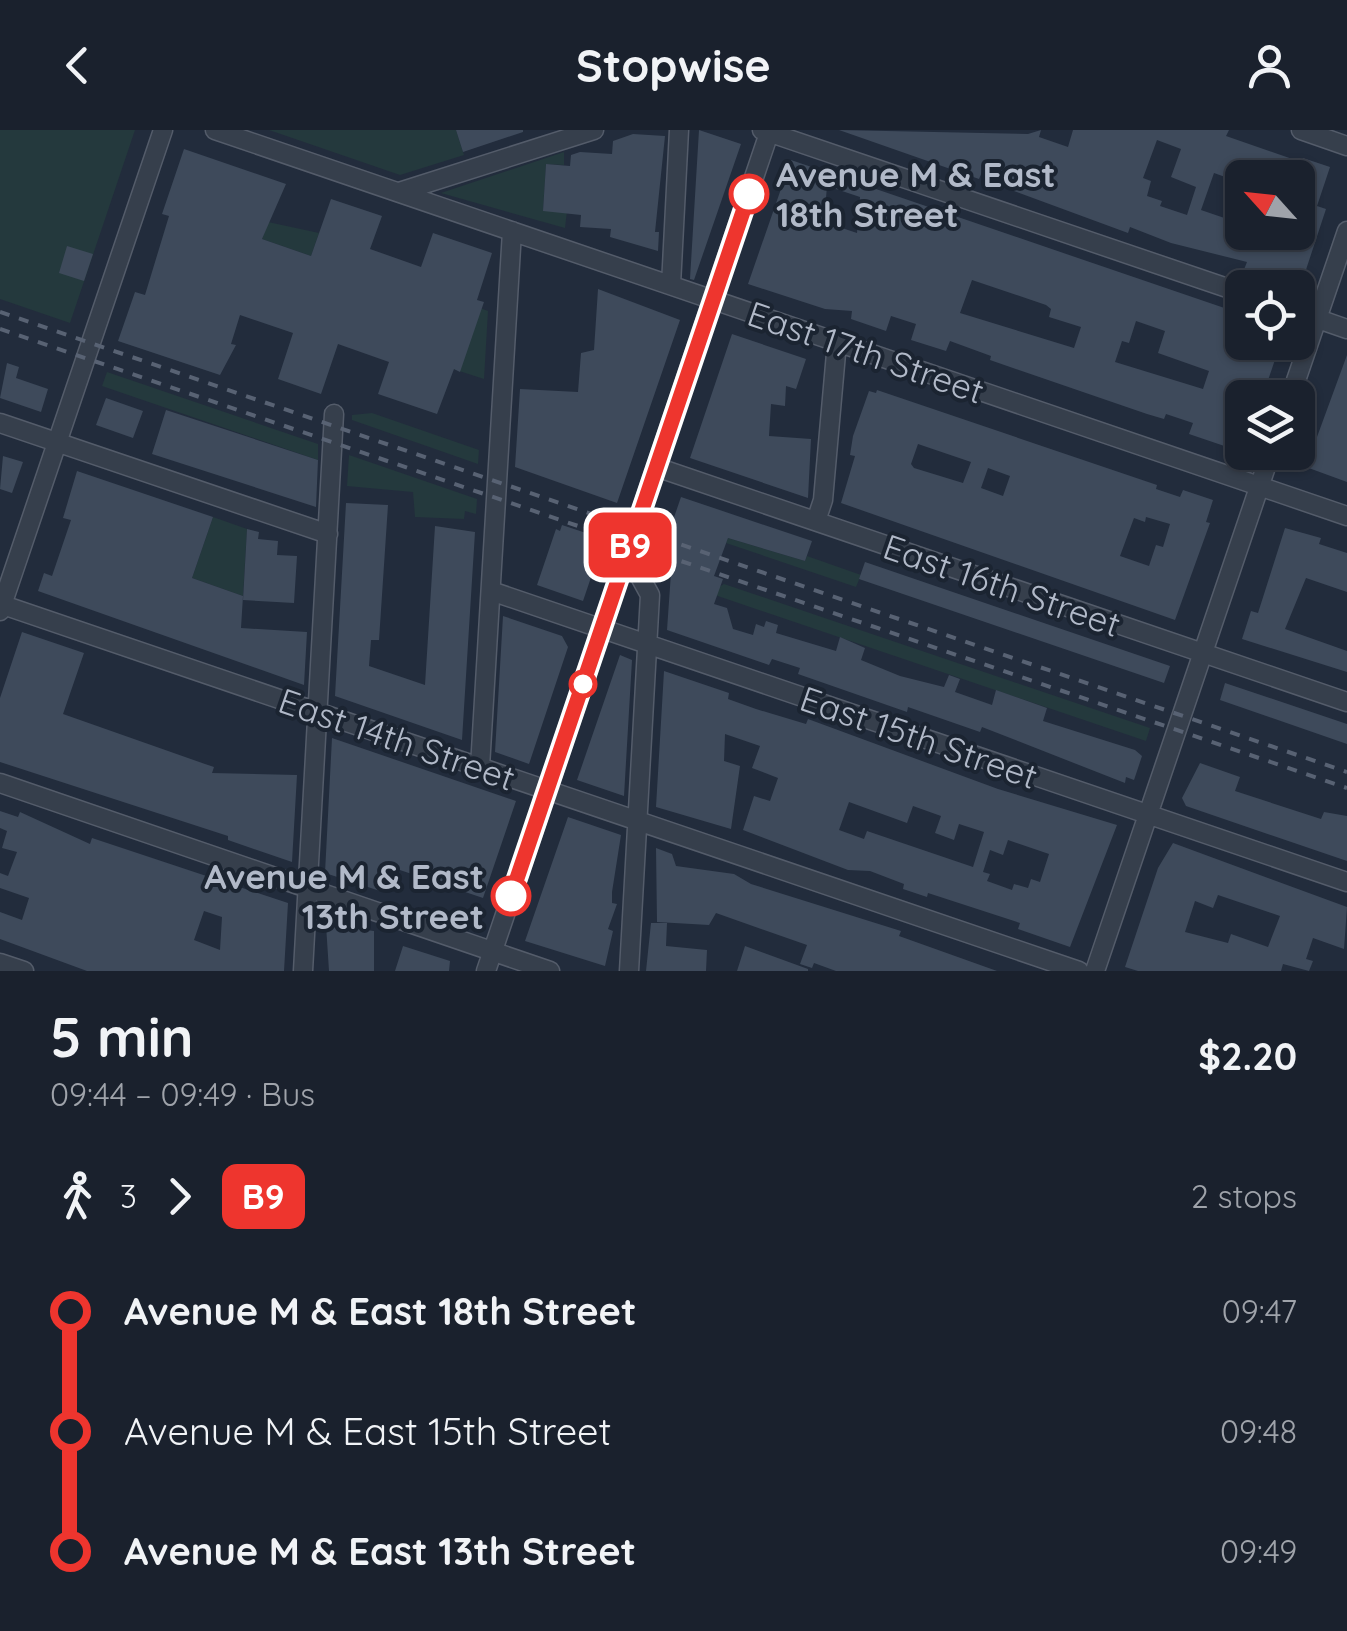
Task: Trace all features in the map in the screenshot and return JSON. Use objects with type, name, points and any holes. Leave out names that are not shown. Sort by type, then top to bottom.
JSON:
[{"type":"street","points":[[1,606],[163,130]]},
{"type":"street","name":"East 17th Street","points":[[216,130],[1347,516]]},
{"type":"street","points":[[398,192],[594,130]]},
{"type":"street","points":[[671,285],[680,130]]},
{"type":"street","points":[[1300,130],[1347,146]]},
{"type":"street","points":[[486,971],[767,131],[1225,287]]},
{"type":"street","points":[[1296,380],[1347,230]]},
{"type":"street","points":[[480,768],[512,231]]},
{"type":"street","points":[[1317,318],[1347,329]]},
{"type":"street","points":[[816,522],[822,500],[837,342]]},
{"type":"street","points":[[303,971],[334,414]]},
{"type":"street","points":[[0,424],[328,534]]},
{"type":"street","name":"East 16th Street","points":[[656,467],[1347,702]]},
{"type":"street","points":[[1095,971],[1265,470]]},
{"type":"street","points":[[627,553],[650,595],[630,971]]},
{"type":"street","name":"East 15th Street","points":[[490,591],[1347,882]]},
{"type":"street","name":"East 14th Street","points":[[1,606],[1079,971]]},
{"type":"street","points":[[0,783],[550,971]]},
{"type":"street","points":[[0,963],[24,971]]},
{"type":"green space","points":[[0,130],[135,130],[70,323],[0,299]]},
{"type":"green space","points":[[269,130],[456,130],[464,155],[400,175]]},
{"type":"green space","points":[[564,152],[564,165],[546,164],[543,211],[567,211],[565,228],[441,193]]},
{"type":"green space","points":[[268,222],[319,233],[311,256],[262,239]]},
{"type":"green space","points":[[475,306],[488,311],[484,379],[453,369]]},
{"type":"green space","points":[[107,372],[318,444],[318,460],[102,386]]},
{"type":"green space","points":[[372,413],[479,450],[478,464],[352,420],[352,415]]},
{"type":"green space","points":[[349,455],[477,499],[476,514],[465,511],[464,519],[415,517],[413,492],[347,486]]},
{"type":"green space","points":[[213,517],[247,529],[243,596],[192,578]]},
{"type":"green space","points":[[728,538],[805,561],[807,556],[861,575],[856,587],[726,543]]},
{"type":"green space","points":[[724,584],[1150,728],[1146,741],[709,593]]},
{"type":"building","points":[[456,130],[523,130],[523,132],[463,152]]},
{"type":"building","points":[[699,130],[741,144],[694,280],[690,279]]},
{"type":"building","points":[[839,130],[1028,134],[1041,130],[1039,137],[1068,147],[1073,130],[1229,130],[1226,136],[1295,160],[1225,160],[1225,177],[1214,173],[1201,210],[1225,218],[1225,250],[1312,250],[1306,270],[1244,270],[1247,262],[1171,243],[1130,227],[1128,233],[1014,191],[1016,183],[982,172],[979,179]],"holes":[[[1157,140],[1181,149],[1171,177],[1196,187],[1187,215],[1160,206],[1162,201],[1147,196],[1151,181],[1143,178]]]},
{"type":"building","points":[[633,134],[665,136],[655,232],[659,232],[658,251],[610,237],[611,229],[580,227],[581,215],[543,211],[546,164],[570,166],[571,155],[580,152],[612,154],[613,141]]},
{"type":"building","points":[[184,149],[286,184],[262,239],[311,256],[331,199],[382,216],[370,249],[421,267],[433,233],[492,253],[477,300],[484,302],[460,372],[454,369],[437,414],[378,394],[389,362],[338,344],[321,394],[278,379],[293,333],[240,315],[231,344],[236,345],[220,375],[118,341],[135,292],[145,295],[169,216],[162,214]]},
{"type":"building","points":[[791,160],[1225,308],[1225,360],[1275,360],[1268,380],[1225,380],[1225,446],[1189,434],[1193,423],[1166,414],[1164,419],[1147,414],[990,360],[991,356],[950,341],[946,351],[911,340],[916,324],[891,316],[886,331],[851,319],[852,311],[825,309],[748,284]],"holes":[[[827,186],[860,197],[857,233],[824,222]],[[972,280],[1046,305],[1051,309],[1049,317],[1081,327],[1074,348],[960,313]],[[1136,321],[1165,331],[1158,353],[1209,371],[1203,389],[1115,362],[1122,341],[1129,343]]]},
{"type":"building","points":[[1315,162],[1330,167],[1317,206],[1326,209],[1315,242]]},
{"type":"building","points":[[67,246],[93,254],[84,281],[59,273]]},
{"type":"building","points":[[598,289],[680,320],[617,503],[515,467],[520,389],[578,392],[581,353],[594,350]]},
{"type":"building","points":[[732,334],[806,359],[796,389],[786,386],[785,406],[771,404],[769,436],[811,439],[808,498],[690,458]]},
{"type":"building","points":[[1347,355],[1347,482],[1314,470],[1315,442]]},
{"type":"building","points":[[7,363],[19,367],[16,378],[48,389],[41,412],[0,398]]},
{"type":"building","points":[[877,390],[1157,485],[1156,489],[1180,497],[1183,490],[1213,500],[1206,522],[1210,523],[1175,620],[841,503],[855,456],[850,455],[853,436],[869,391]],"holes":[[[918,444],[971,462],[963,483],[914,468],[911,464]],[[988,468],[1010,476],[1003,496],[981,488]],[[1146,517],[1170,524],[1163,547],[1156,545],[1149,566],[1120,556],[1134,518],[1145,522]]]},
{"type":"building","points":[[106,398],[143,411],[133,438],[96,425]]},
{"type":"building","points":[[166,410],[318,460],[316,507],[152,454]]},
{"type":"building","points":[[3,456],[23,462],[12,493],[0,489]]},
{"type":"building","points":[[77,471],[213,517],[192,578],[243,596],[241,628],[307,632],[304,685],[38,591],[44,573],[52,576],[71,520],[63,518]]},
{"type":"building","points":[[681,497],[812,541],[805,561],[728,538],[714,576],[723,579],[714,604],[727,608],[733,629],[753,635],[756,624],[764,627],[766,621],[778,625],[776,633],[836,651],[840,637],[865,648],[861,660],[900,676],[944,687],[949,675],[960,679],[955,692],[992,705],[996,690],[1047,708],[1043,721],[1135,750],[1142,756],[1134,780],[1126,777],[1125,783],[982,727],[980,732],[908,707],[907,712],[798,674],[800,668],[772,659],[769,665],[667,630],[674,530],[670,529]]},
{"type":"building","points":[[346,503],[388,505],[379,640],[371,640],[369,666],[425,685],[435,526],[475,532],[462,740],[335,696]]},
{"type":"building","points":[[562,525],[604,539],[583,601],[537,585],[556,529],[560,531]]},
{"type":"building","points":[[1285,528],[1321,538],[1319,544],[1347,553],[1347,592],[1306,578],[1285,629],[1347,651],[1347,672],[1242,639],[1251,611],[1258,613]]},
{"type":"building","points":[[247,529],[259,532],[258,539],[278,541],[277,555],[297,556],[294,603],[243,600]]},
{"type":"building","points":[[865,562],[1170,666],[1164,683],[859,579]]},
{"type":"building","points":[[503,616],[562,636],[568,647],[529,764],[495,752]]},
{"type":"building","points":[[22,632],[84,653],[63,714],[214,767],[212,773],[297,775],[292,862],[228,840],[228,836],[0,762],[0,698]]},
{"type":"building","points":[[620,655],[632,660],[624,796],[577,780]]},
{"type":"building","points":[[664,671],[729,693],[728,699],[756,709],[806,724],[808,719],[998,789],[1117,825],[1070,947],[1018,929],[1020,923],[928,893],[927,897],[903,889],[904,884],[870,871],[848,870],[743,830],[754,796],[770,801],[778,778],[752,768],[760,746],[725,734],[724,761],[740,766],[731,829],[656,807]],"holes":[[[849,802],[907,823],[913,806],[941,816],[935,833],[954,840],[959,824],[984,832],[973,867],[867,831],[864,839],[839,830]],[[1008,840],[1049,854],[1040,882],[1031,879],[1028,888],[1014,884],[1012,890],[987,881],[990,874],[983,872],[990,850],[1003,855]]]},
{"type":"building","points":[[1225,683],[1347,724],[1347,744],[1220,700]]},
{"type":"building","points":[[332,738],[516,801],[483,898],[388,866],[380,891],[325,873]]},
{"type":"building","points":[[1200,763],[1240,777],[1235,791],[1321,819],[1324,812],[1347,816],[1347,861],[1186,806],[1182,798]]},
{"type":"building","points":[[0,811],[18,817],[20,812],[90,844],[92,838],[288,903],[284,971],[87,971],[0,939],[0,912],[22,920],[29,898],[0,888],[0,873],[8,876],[17,852],[2,848],[7,831],[0,828]],"holes":[[[204,911],[222,917],[220,950],[194,940]]]},
{"type":"building","points":[[568,817],[621,835],[612,892],[612,903],[617,904],[608,929],[613,931],[605,966],[525,941]]},
{"type":"building","points":[[1173,843],[1347,907],[1344,949],[1313,938],[1306,959],[1313,961],[1309,971],[1283,964],[1281,971],[1138,971],[1125,967],[1158,868]],"holes":[[[1218,895],[1280,916],[1268,947],[1231,934],[1228,943],[1185,932],[1195,901],[1213,908]]]},
{"type":"building","points":[[656,848],[672,854],[676,866],[734,874],[751,884],[901,931],[899,936],[997,971],[836,971],[814,963],[812,968],[800,964],[807,945],[716,913],[709,925],[657,922]]},
{"type":"building","points":[[651,923],[667,923],[666,946],[707,950],[706,971],[646,971]]},
{"type":"building","points":[[326,925],[374,931],[374,971],[329,971]]},
{"type":"building","points":[[403,946],[450,961],[449,971],[395,971]]},
{"type":"building","points":[[745,946],[808,969],[808,971],[737,971]]},
{"type":"railway","points":[[0,312],[1347,772]]},
{"type":"railway","points":[[0,329],[1347,788]]},
{"type":"bus line","name":"B9","points":[[511,896],[749,194]]},
{"type":"place","name":"Avenue M & East 18th Street","points":[[749,194]]},
{"type":"place","name":"Avenue M & East 13th Street","points":[[511,896]]}]
